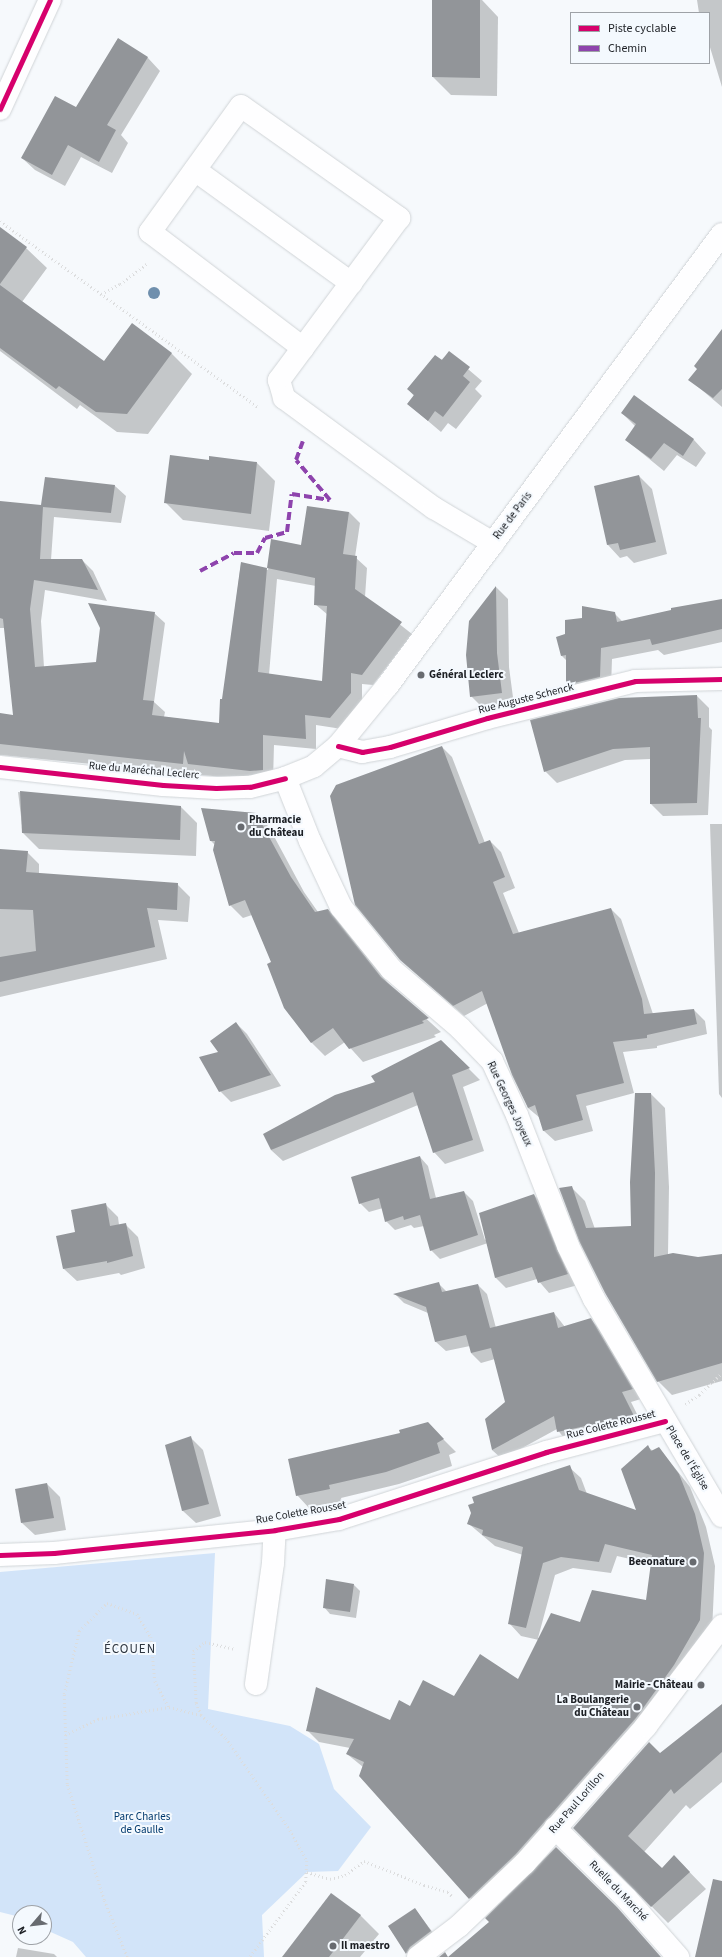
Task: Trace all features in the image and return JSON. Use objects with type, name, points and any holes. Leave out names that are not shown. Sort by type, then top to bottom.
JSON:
[{"type":"main road","points":[[0,109],[50,0]]},
{"type":"main road","points":[[303,348],[150,232],[241,106],[399,218],[303,348],[279,380],[284,398],[434,508],[493,543]]},
{"type":"main road","points":[[195,170],[351,283]]},
{"type":"main road","name":"Rue de Paris","points":[[285,778],[314,766],[338,746],[388,685],[722,234]]},
{"type":"main road","name":"Rue Auguste Schenck","points":[[338,746],[362,752],[390,747],[487,718],[635,681],[722,679]]},
{"type":"main road","name":"Rue du Maréchal Leclerc","points":[[0,767],[163,785],[216,788],[250,787],[285,778]]},
{"type":"main road","name":"Rue Georges Joyeux","points":[[285,778],[310,841],[341,907],[391,969],[460,1028],[492,1061],[517,1115],[568,1246],[594,1299],[665,1421]]},
{"type":"main road","name":"Place de l'Église","points":[[665,1421],[722,1516]]},
{"type":"main road","name":"Rue Colette Rousset","points":[[0,1554],[54,1553],[275,1530],[339,1519],[546,1452],[665,1421]]},
{"type":"main road","points":[[256,1684],[273,1563],[275,1530]]},
{"type":"main road","name":"Rue Paul Lorillon","points":[[418,1957],[469,1916],[525,1863],[646,1726],[720,1630]]},
{"type":"main road","name":"Ruelle du Marché","points":[[555,1828],[626,1898],[678,1957]]},
{"type":"path","points":[[0,220],[265,412]]},
{"type":"path","points":[[101,294],[120,284],[169,247]]},
{"type":"path","points":[[665,1421],[677,1409],[699,1395],[722,1373]]},
{"type":"path","points":[[127,1957],[101,1893],[67,1784],[64,1694],[79,1631],[107,1603],[137,1614],[151,1637],[155,1681],[169,1707]]},
{"type":"path","points":[[250,1957],[306,1882],[307,1861],[290,1830],[226,1738],[201,1715],[196,1703],[193,1651],[205,1642],[234,1649],[261,1649]]},
{"type":"path","points":[[65,1735],[98,1719],[169,1707],[201,1715]]},
{"type":"path","points":[[307,1872],[330,1879],[345,1875],[364,1861],[424,1885],[448,1892],[469,1916]]},
{"type":"green space","name":"Parc Charles de Gaulle","points":[[215,1553],[208,1709],[290,1726],[319,1744],[334,1789],[371,1827],[338,1871],[307,1872],[262,1915],[264,1957],[86,1957],[73,1942],[52,1933],[52,1905],[12,1905],[12,1915],[0,1912],[0,1572]]},
{"type":"building","points":[[432,0],[480,0],[480,78],[432,77]]},
{"type":"building","points":[[118,38],[148,57],[107,125],[116,130],[99,162],[68,145],[52,175],[21,158],[55,96],[76,107]]},
{"type":"building","points":[[0,227],[27,247],[0,284]]},
{"type":"building","points":[[0,285],[104,361],[132,323],[172,353],[127,414],[96,412],[59,386],[56,389],[0,348]]},
{"type":"building","points":[[722,329],[722,389],[713,398],[688,380],[697,369],[694,366]]},
{"type":"building","points":[[449,351],[470,367],[463,376],[470,382],[443,417],[435,411],[428,421],[407,404],[414,395],[407,389],[435,355],[442,360]]},
{"type":"building","points":[[634,395],[694,439],[683,456],[664,443],[651,459],[625,440],[636,424],[621,413]]},
{"type":"building","points":[[170,455],[209,460],[209,456],[257,462],[251,514],[164,503]]},
{"type":"building","points":[[639,475],[656,542],[620,550],[618,543],[607,545],[594,486]]},
{"type":"building","points":[[45,477],[115,485],[111,513],[43,507],[40,559],[82,559],[98,590],[34,580],[30,609],[35,667],[96,662],[100,628],[88,603],[155,612],[143,700],[154,701],[152,715],[219,723],[220,699],[222,699],[241,562],[267,568],[271,539],[301,545],[307,506],[349,512],[343,554],[357,556],[355,589],[402,622],[362,675],[351,673],[351,693],[330,718],[305,715],[306,739],[263,735],[263,770],[250,771],[188,764],[184,751],[183,764],[0,744],[0,713],[13,715],[3,619],[0,618],[0,501],[41,505]],"holes":[[[267,568],[315,578],[314,605],[327,606],[322,681],[258,672]]]},
{"type":"building","points":[[496,586],[497,653],[502,693],[470,697],[466,655],[469,621]]},
{"type":"building","points":[[722,599],[722,629],[652,645],[650,639],[601,648],[600,677],[566,685],[566,655],[561,656],[556,637],[565,634],[565,620],[582,618],[582,606],[615,612],[617,622],[671,610],[671,608]]},
{"type":"building","points":[[697,695],[698,718],[701,718],[697,803],[650,804],[650,747],[613,749],[544,772],[530,720],[619,698]]},
{"type":"building","points":[[442,746],[479,844],[490,840],[505,877],[493,882],[513,934],[611,908],[642,999],[644,1014],[694,1009],[697,1024],[647,1035],[647,1038],[613,1042],[624,1083],[576,1095],[583,1120],[543,1131],[535,1105],[528,1108],[512,1075],[482,991],[453,1006],[400,960],[355,905],[330,796],[336,785]]},
{"type":"building","points":[[20,791],[181,806],[180,840],[22,833]]},
{"type":"building","points":[[201,808],[256,813],[291,877],[315,912],[328,909],[381,977],[429,1018],[422,1021],[424,1023],[349,1049],[333,1028],[311,1043],[284,1008],[267,964],[271,962],[245,900],[229,906],[213,850],[215,841],[210,841]]},
{"type":"building","points":[[0,849],[28,851],[26,872],[178,883],[177,910],[147,908],[155,947],[0,982],[0,957],[36,951],[33,910],[0,909]]},
{"type":"building","points":[[236,1022],[271,1075],[219,1092],[199,1057],[218,1052],[210,1041]]},
{"type":"building","points":[[441,1040],[470,1068],[452,1075],[473,1140],[433,1153],[413,1092],[271,1150],[263,1134],[335,1095],[375,1082],[371,1076]]},
{"type":"building","points":[[635,1093],[651,1093],[655,1173],[654,1257],[673,1253],[698,1257],[722,1254],[722,1363],[657,1382],[605,1293],[579,1241],[559,1188],[572,1186],[586,1228],[631,1226],[630,1182]]},
{"type":"building","points":[[420,1156],[430,1199],[464,1191],[478,1235],[430,1251],[420,1215],[404,1220],[403,1216],[385,1222],[379,1198],[359,1204],[351,1177]]},
{"type":"building","points":[[534,1194],[568,1274],[538,1283],[532,1267],[495,1278],[479,1213]]},
{"type":"building","points":[[106,1203],[110,1226],[126,1223],[133,1256],[107,1263],[107,1261],[63,1269],[56,1236],[75,1232],[71,1210]]},
{"type":"building","points":[[439,1282],[442,1292],[478,1284],[490,1328],[554,1312],[558,1328],[591,1318],[633,1389],[622,1392],[634,1416],[557,1432],[554,1416],[492,1450],[485,1419],[505,1402],[491,1348],[471,1353],[466,1335],[435,1342],[426,1307],[393,1294]]},
{"type":"building","points":[[428,1422],[444,1439],[437,1443],[440,1453],[386,1472],[329,1485],[330,1489],[296,1496],[288,1459],[400,1433],[399,1430]]},
{"type":"building","points":[[191,1436],[209,1504],[182,1511],[165,1445]]},
{"type":"building","points":[[648,1445],[651,1451],[659,1447],[679,1474],[695,1514],[704,1553],[700,1620],[674,1665],[636,1718],[516,1854],[469,1899],[359,1776],[364,1762],[346,1754],[354,1739],[306,1731],[316,1687],[390,1720],[399,1700],[410,1706],[423,1680],[454,1696],[480,1654],[518,1679],[551,1613],[580,1622],[592,1590],[646,1600],[652,1555],[605,1544],[599,1562],[561,1557],[543,1563],[526,1628],[508,1624],[523,1547],[482,1535],[483,1530],[467,1524],[471,1513],[468,1505],[474,1503],[472,1497],[570,1465],[579,1490],[636,1510],[621,1469]]},
{"type":"building","points":[[47,1483],[54,1518],[21,1523],[15,1489]]},
{"type":"building","points":[[326,1579],[354,1584],[350,1612],[323,1608]]},
{"type":"building","points":[[722,1704],[722,1752],[674,1794],[671,1789],[628,1836],[662,1868],[674,1855],[690,1872],[651,1907],[573,1828],[649,1742],[660,1753]]},
{"type":"building","points":[[556,1847],[617,1907],[661,1957],[448,1957],[489,1922],[485,1918]]},
{"type":"building","points":[[713,1879],[722,1881],[722,1957],[695,1957]]},
{"type":"building","points":[[331,1893],[361,1915],[329,1957],[282,1957]]},
{"type":"building","points":[[415,1908],[431,1931],[410,1947],[406,1954],[388,1926]]},
{"type":"building","points":[[445,1952],[448,1957],[439,1957]]},
{"type":"marked path","points":[[200,571],[234,553],[257,553],[265,538],[287,532],[292,494],[330,500],[296,460],[303,441]]},
{"type":"cycle path","points":[[0,109],[50,0]]},
{"type":"cycle path","points":[[338,746],[362,752],[390,747],[487,718],[635,681],[722,679]]},
{"type":"cycle path","points":[[0,767],[163,785],[216,788],[250,787],[285,778]]},
{"type":"cycle path","points":[[0,1555],[54,1553],[275,1530],[339,1519],[546,1452],[665,1421]]},
{"type":"place","name":"Général Leclerc","points":[[421,675]]},
{"type":"place","name":"Pharmacie du Château","points":[[241,827]]},
{"type":"place","name":"Beeonature","points":[[693,1562]]},
{"type":"place","name":"Mairie - Château","points":[[701,1685]]},
{"type":"place","name":"La Boulangerie du Château","points":[[637,1707]]},
{"type":"place","name":"Il maestro","points":[[333,1946]]},
{"type":"district","name":"ÉCOUEN","points":[[130,1649]]}]
